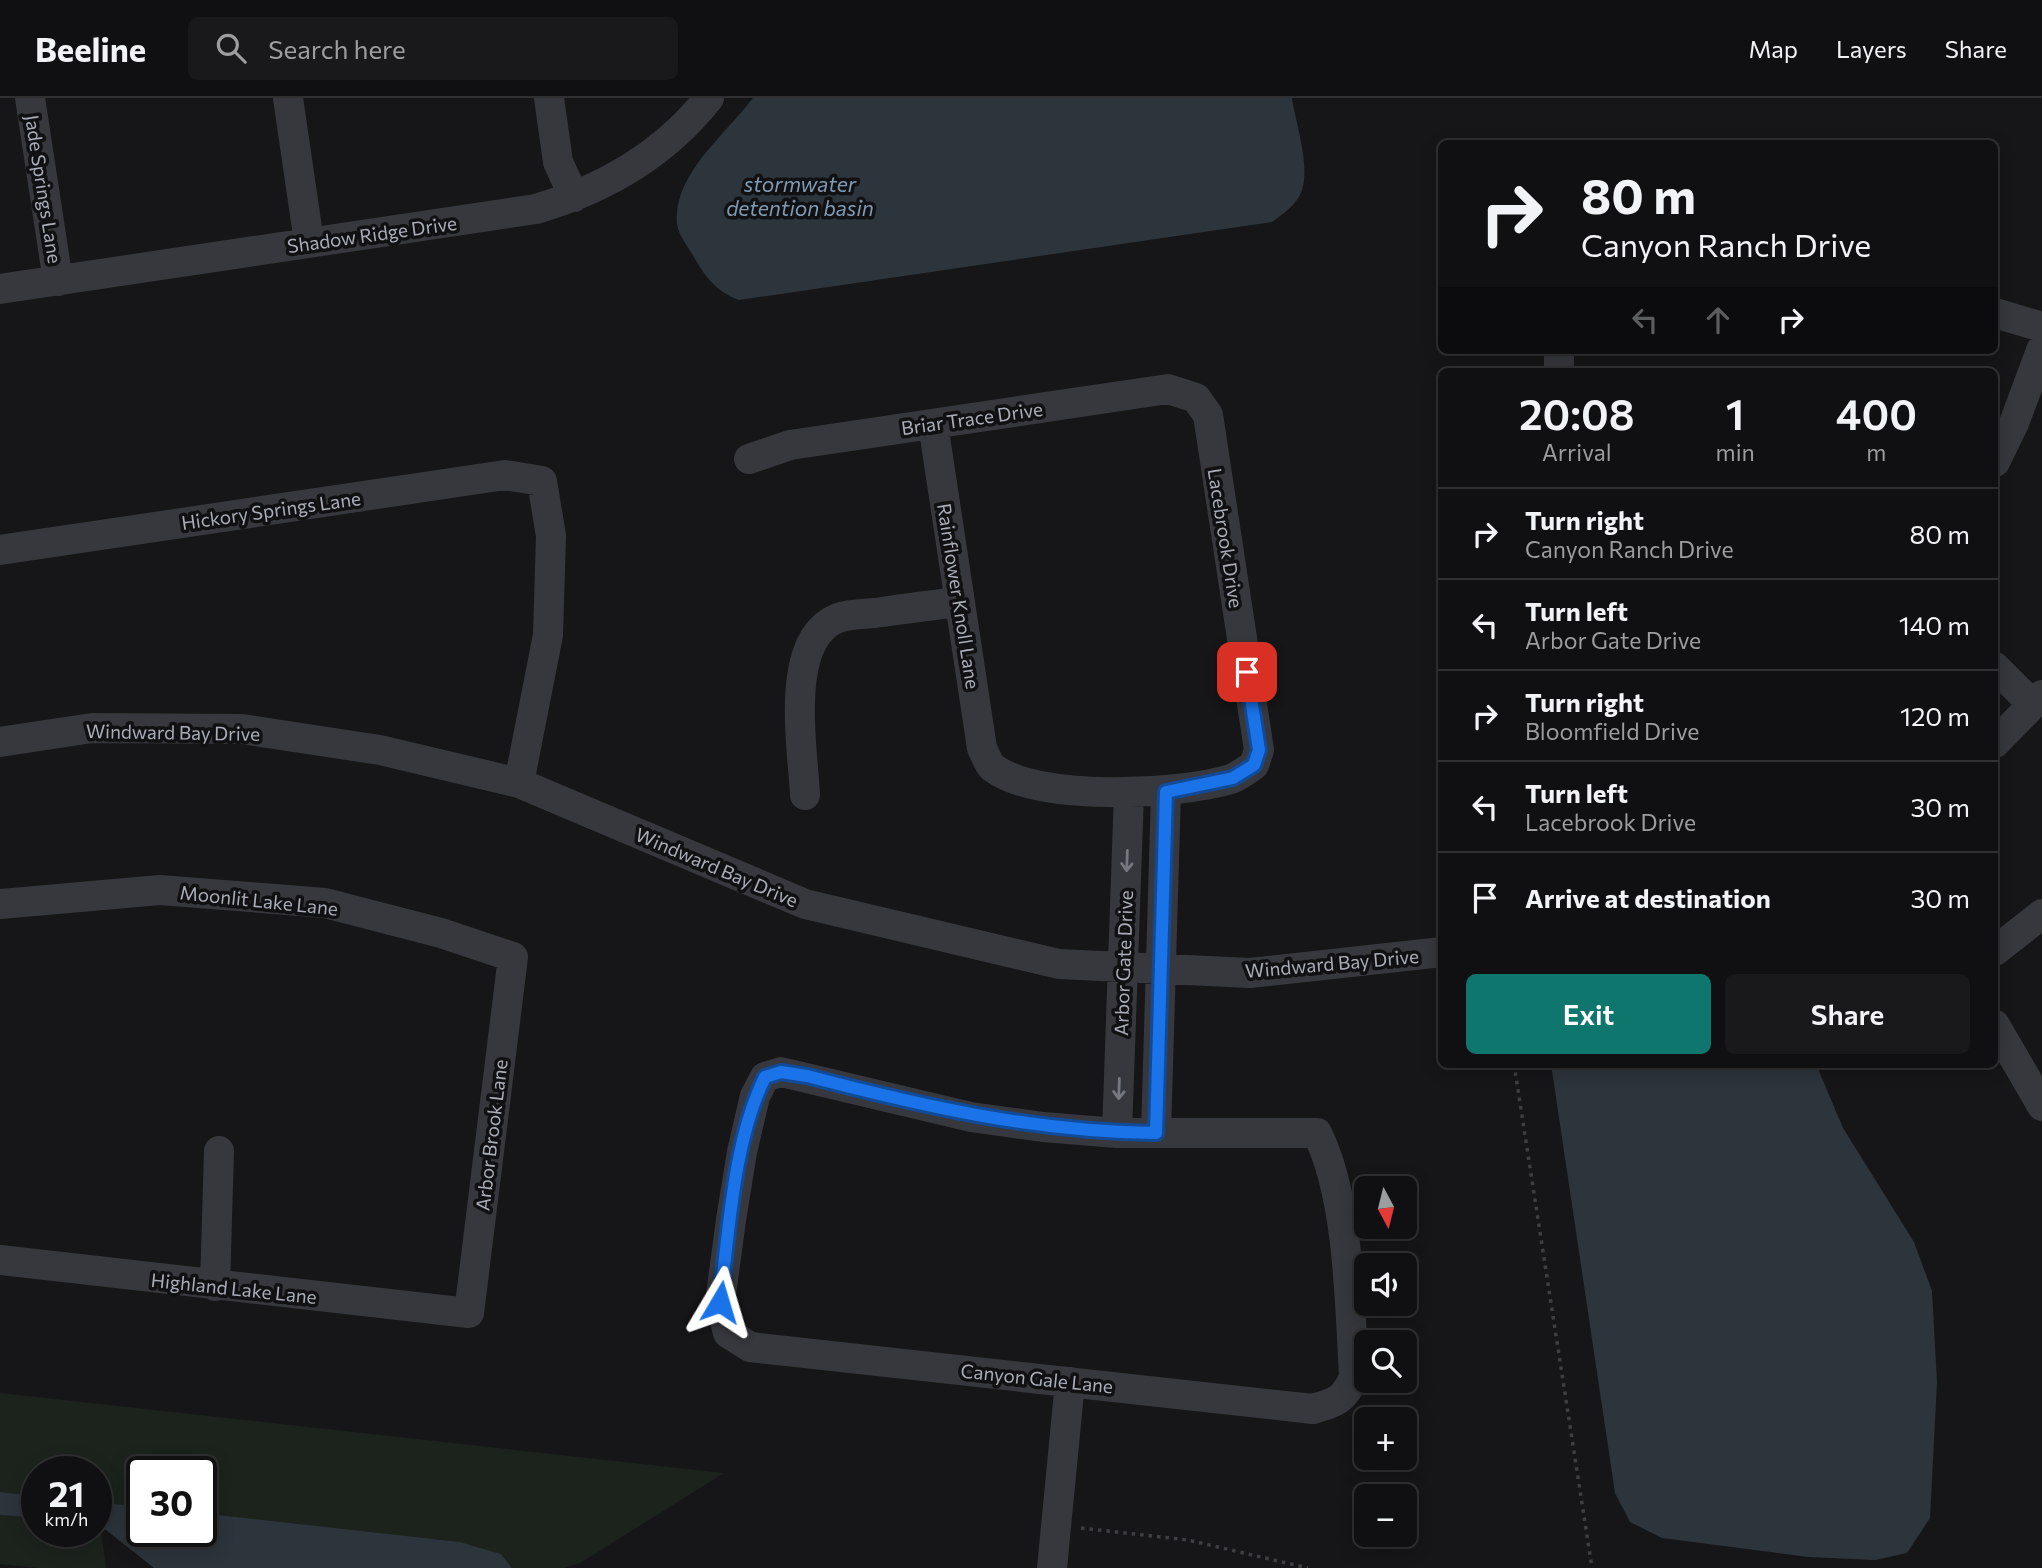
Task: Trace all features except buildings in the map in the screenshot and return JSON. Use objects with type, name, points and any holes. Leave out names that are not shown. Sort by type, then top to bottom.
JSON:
[{"type":"street","name":"Jade Springs Lane","points":[[30,98],[58,281]]},
{"type":"street","points":[[288,98],[309,242]]},
{"type":"street","points":[[549,98],[558,162],[574,197]]},
{"type":"street","name":"Shadow Ridge Drive","points":[[0,289],[514,213],[574,197],[618,177],[642,162],[679,132],[709,98]]},
{"type":"street","points":[[1998,314],[2042,327]]},
{"type":"street","points":[[1998,456],[2014,423],[2042,348]]},
{"type":"street","name":"Briar Trace Drive","points":[[749,459],[790,445],[1168,389],[1196,398]]},
{"type":"street","name":"Lacebrook Drive","points":[[1166,792],[1233,778],[1254,765],[1259,750],[1208,415],[1196,398]]},
{"type":"street","name":"Rainflower Knoll Lane","points":[[933,424],[982,748],[991,766],[1019,780],[1072,790],[1129,793]]},
{"type":"street","name":"Hickory Springs Lane","points":[[0,550],[505,475],[542,481],[551,536],[548,635],[519,783]]},
{"type":"street","points":[[805,796],[800,703],[804,659],[811,640],[821,627],[839,617],[960,601]]},
{"type":"street","points":[[1998,669],[2038,700],[1998,735]]},
{"type":"street","name":"Windward Bay Drive","points":[[0,742],[92,729],[242,729],[380,750],[519,783],[805,904],[1059,964],[1250,973],[1438,952]]},
{"type":"street","points":[[1129,793],[1166,792]]},
{"type":"street","name":"Arbor Gate Drive","points":[[1156,1133],[1166,792]]},
{"type":"street","name":"Arbor Gate Drive","points":[[1117,1133],[1129,793]]},
{"type":"street","name":"Moonlit Lake Lane","points":[[0,904],[160,890],[325,903],[441,933],[513,957]]},
{"type":"street","points":[[1998,949],[2042,914]]},
{"type":"street","name":"Arbor Brook Lane","points":[[469,1312],[513,957]]},
{"type":"street","points":[[1998,1030],[2042,1106]]},
{"type":"street","name":"Canyon Gale Lane","points":[[1117,1133],[971,1117],[781,1072],[765,1077],[755,1096],[731,1220],[720,1302],[727,1334],[750,1347],[1313,1409],[1334,1403],[1346,1394],[1354,1377],[1349,1299],[1329,1156],[1317,1133],[1156,1133]]},
{"type":"street","points":[[1117,1133],[1156,1133]]},
{"type":"street","points":[[215,1286],[219,1151]]},
{"type":"street","name":"Highland Lake Lane","points":[[0,1261],[469,1312]]},
{"type":"street","points":[[1052,1568],[1070,1382]]},
{"type":"path","points":[[1515,1068],[1592,1568]]},
{"type":"path","points":[[1078,1528],[1188,1540],[1308,1568]]},
{"type":"shaded area","points":[[0,1393],[724,1473],[580,1563],[564,1568],[512,1568],[501,1554],[460,1542],[217,1515],[217,1456],[126,1456],[126,1505],[112,1504],[112,1456],[21,1456],[21,1494],[0,1492]]},
{"type":"shaded area","points":[[0,1515],[21,1517],[21,1547],[103,1547],[106,1568],[38,1568],[0,1564]]},
{"type":"water","name":"stormwater detention basin","points":[[753,98],[1292,98],[1303,157],[1304,180],[1297,200],[1272,222],[739,300],[718,288],[703,271],[679,232],[678,206],[683,189],[703,156]]},
{"type":"water","points":[[1552,1068],[1818,1068],[1843,1128],[1914,1242],[1932,1291],[1937,1382],[1930,1518],[1907,1553],[1875,1560],[1808,1557],[1662,1538],[1630,1522],[1615,1493]]},
{"type":"water","points":[[0,1492],[21,1494],[21,1517],[0,1515]]},
{"type":"water","points":[[112,1504],[126,1505],[126,1546],[112,1535]]},
{"type":"water","points":[[217,1515],[460,1542],[501,1554],[512,1568],[154,1568],[128,1547],[217,1547]]},
{"type":"route","points":[[720,1302],[742,1152],[755,1096],[765,1077],[781,1072],[807,1076],[971,1117],[1043,1127],[1156,1133],[1166,792],[1233,778],[1254,765],[1259,750],[1247,672]]}]
